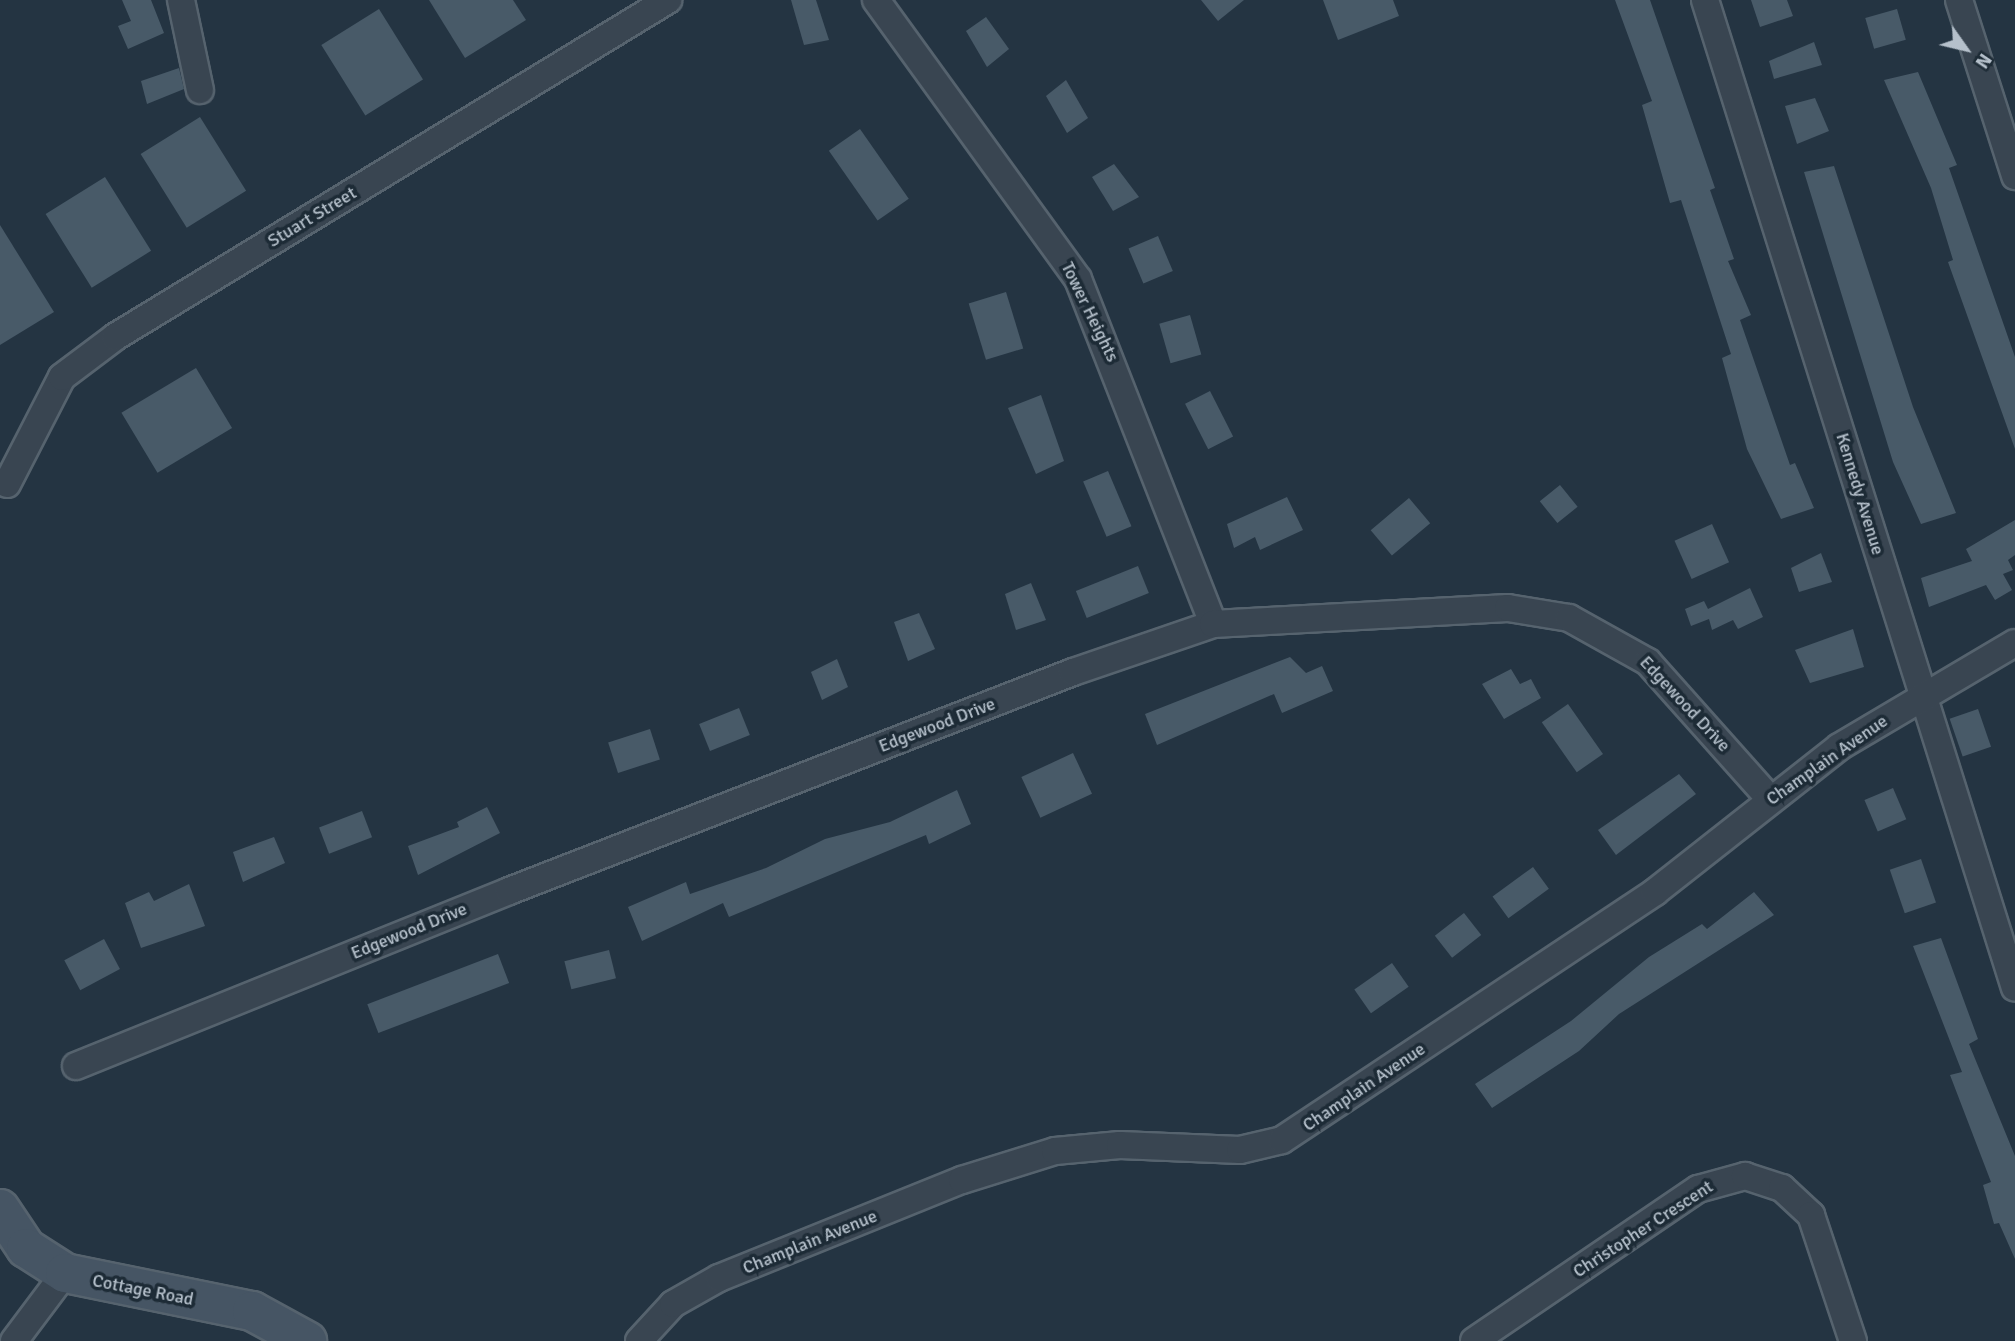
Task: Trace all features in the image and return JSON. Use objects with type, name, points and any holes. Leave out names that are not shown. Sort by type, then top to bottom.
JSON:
[{"type":"street","points":[[181,0],[200,90]]},
{"type":"street","name":"Stuart Street","points":[[6,484],[62,377],[95,352],[668,0]]},
{"type":"street","name":"Tower Heights","points":[[876,0],[1078,279],[1213,624]]},
{"type":"street","name":"Kennedy Avenue","points":[[1705,0],[2015,988]]},
{"type":"street","points":[[1959,0],[2015,176]]},
{"type":"street","name":"Edgewood Drive","points":[[76,1066],[933,726],[1213,624],[1508,608],[1569,618],[1648,662],[1770,799]]},
{"type":"street","name":"Champlain Avenue","points":[[639,1341],[673,1304],[719,1278],[962,1180],[1055,1151],[1120,1145],[1240,1150],[1283,1140],[1655,892],[1770,799],[1923,695],[2015,643]]},
{"type":"street","name":"Christopher Crescent","points":[[1474,1341],[1698,1189],[1745,1177],[1782,1188],[1811,1215],[1853,1341]]},
{"type":"street","name":"Cottage Road","points":[[0,1209],[26,1248],[65,1273],[252,1311],[307,1341]]},
{"type":"street","points":[[14,1341],[65,1273]]},
{"type":"building","points":[[122,0],[151,0],[164,33],[128,49],[118,26],[131,21]]},
{"type":"building","points":[[429,0],[513,0],[526,20],[465,58]]},
{"type":"building","points":[[791,0],[816,0],[829,40],[804,45]]},
{"type":"building","points":[[1201,0],[1244,0],[1218,21]]},
{"type":"building","points":[[1323,0],[1393,0],[1399,16],[1338,40]]},
{"type":"building","points":[[1615,0],[1650,0],[1715,188],[1710,190],[1734,259],[1728,261],[1751,315],[1740,320],[1790,465],[1795,463],[1814,508],[1781,519],[1747,449],[1722,358],[1731,354],[1681,200],[1670,203],[1642,105],[1652,101]]},
{"type":"building","points":[[1751,0],[1787,0],[1793,16],[1760,27]]},
{"type":"building","points":[[379,9],[423,79],[365,115],[321,45]]},
{"type":"building","points":[[1897,9],[1906,40],[1874,49],[1865,18]]},
{"type":"building","points":[[986,17],[1009,49],[987,67],[966,31]]},
{"type":"building","points":[[1814,42],[1822,65],[1774,79],[1769,61]]},
{"type":"building","points":[[179,68],[184,89],[147,104],[141,81]]},
{"type":"building","points":[[1918,72],[1957,165],[1949,168],[2015,357],[2015,449],[1948,262],[1953,260],[1931,188],[1884,80]]},
{"type":"building","points":[[1066,80],[1088,118],[1067,133],[1046,96]]},
{"type":"building","points":[[1815,98],[1829,131],[1797,144],[1785,106]]},
{"type":"building","points":[[200,117],[246,191],[187,228],[141,154]]},
{"type":"building","points":[[860,129],[909,199],[878,220],[829,151]]},
{"type":"building","points":[[1114,164],[1139,197],[1113,211],[1092,177]]},
{"type":"building","points":[[1834,166],[1913,407],[1956,513],[1921,524],[1893,462],[1804,172]]},
{"type":"building","points":[[105,177],[151,251],[92,288],[46,214]]},
{"type":"building","points":[[0,225],[54,312],[0,345]]},
{"type":"building","points":[[1158,236],[1173,271],[1143,283],[1129,249]]},
{"type":"building","points":[[1006,292],[1023,348],[986,360],[969,303]]},
{"type":"building","points":[[1190,315],[1201,354],[1171,363],[1159,324]]},
{"type":"building","points":[[196,368],[232,428],[157,473],[121,413]]},
{"type":"building","points":[[1210,391],[1233,436],[1208,449],[1185,404]]},
{"type":"building","points":[[1041,395],[1064,461],[1036,474],[1008,408]]},
{"type":"building","points":[[1108,471],[1131,526],[1107,537],[1083,482]]},
{"type":"building","points":[[1560,485],[1578,507],[1557,523],[1540,501]]},
{"type":"building","points":[[1287,497],[1303,530],[1260,550],[1255,537],[1234,548],[1227,524]]},
{"type":"building","points":[[1409,498],[1430,523],[1392,555],[1371,530]]},
{"type":"building","points":[[2015,520],[2015,555],[2008,560],[2013,570],[2003,574],[2012,590],[1995,600],[1986,585],[1929,607],[1921,578],[1972,561],[1966,549]]},
{"type":"building","points":[[1712,524],[1729,562],[1692,579],[1675,541]]},
{"type":"building","points":[[1821,553],[1832,582],[1799,592],[1791,568]]},
{"type":"building","points":[[1138,566],[1149,593],[1087,618],[1076,591]]},
{"type":"building","points":[[1031,583],[1046,620],[1016,630],[1005,594]]},
{"type":"building","points":[[1750,588],[1763,617],[1738,629],[1733,620],[1712,630],[1709,619],[1691,626],[1685,609],[1704,601],[1708,609]]},
{"type":"building","points":[[919,613],[935,649],[908,661],[894,622]]},
{"type":"building","points":[[1853,629],[1864,667],[1810,683],[1795,650]]},
{"type":"building","points":[[1290,657],[1306,673],[1322,666],[1333,691],[1282,713],[1274,694],[1157,745],[1145,714]]},
{"type":"building","points":[[837,659],[848,687],[822,700],[811,672]]},
{"type":"building","points":[[1511,669],[1520,684],[1531,679],[1541,698],[1504,719],[1482,684]]},
{"type":"building","points":[[1568,704],[1603,754],[1577,772],[1542,722]]},
{"type":"building","points":[[739,708],[750,735],[710,751],[699,724]]},
{"type":"building","points":[[1978,709],[1991,747],[1963,757],[1950,719]]},
{"type":"building","points":[[650,729],[660,759],[618,773],[608,743]]},
{"type":"building","points":[[1073,753],[1092,794],[1040,818],[1021,777]]},
{"type":"building","points":[[1679,774],[1696,794],[1616,855],[1598,830]]},
{"type":"building","points":[[1893,788],[1906,819],[1878,831],[1864,800]]},
{"type":"building","points":[[957,790],[971,824],[929,844],[926,835],[729,917],[723,903],[642,941],[628,907],[686,882],[690,894],[766,868],[825,839],[890,822]]},
{"type":"building","points":[[487,807],[500,833],[418,875],[408,846],[459,827],[457,822]]},
{"type":"building","points":[[362,811],[372,837],[329,854],[319,827]]},
{"type":"building","points":[[274,837],[285,863],[243,882],[233,852]]},
{"type":"building","points":[[1921,859],[1936,902],[1905,913],[1890,870]]},
{"type":"building","points":[[1533,867],[1549,889],[1508,918],[1493,896]]},
{"type":"building","points":[[189,884],[205,926],[141,948],[125,903],[149,892],[154,901]]},
{"type":"building","points":[[1754,892],[1774,915],[1619,1014],[1579,1051],[1492,1108],[1475,1084],[1571,1021],[1649,957],[1702,924],[1707,929]]},
{"type":"building","points":[[1464,913],[1481,935],[1452,958],[1435,936]]},
{"type":"building","points":[[1941,938],[1978,1039],[1969,1044],[2015,1156],[2015,1259],[1999,1223],[1994,1224],[1983,1185],[1991,1182],[1950,1075],[1962,1072],[1913,946]]},
{"type":"building","points":[[104,939],[120,969],[80,990],[64,960]]},
{"type":"building","points":[[609,950],[616,978],[571,989],[564,961]]},
{"type":"building","points":[[498,954],[509,983],[378,1033],[367,1004]]},
{"type":"building","points":[[1392,963],[1409,987],[1371,1013],[1354,989]]}]
